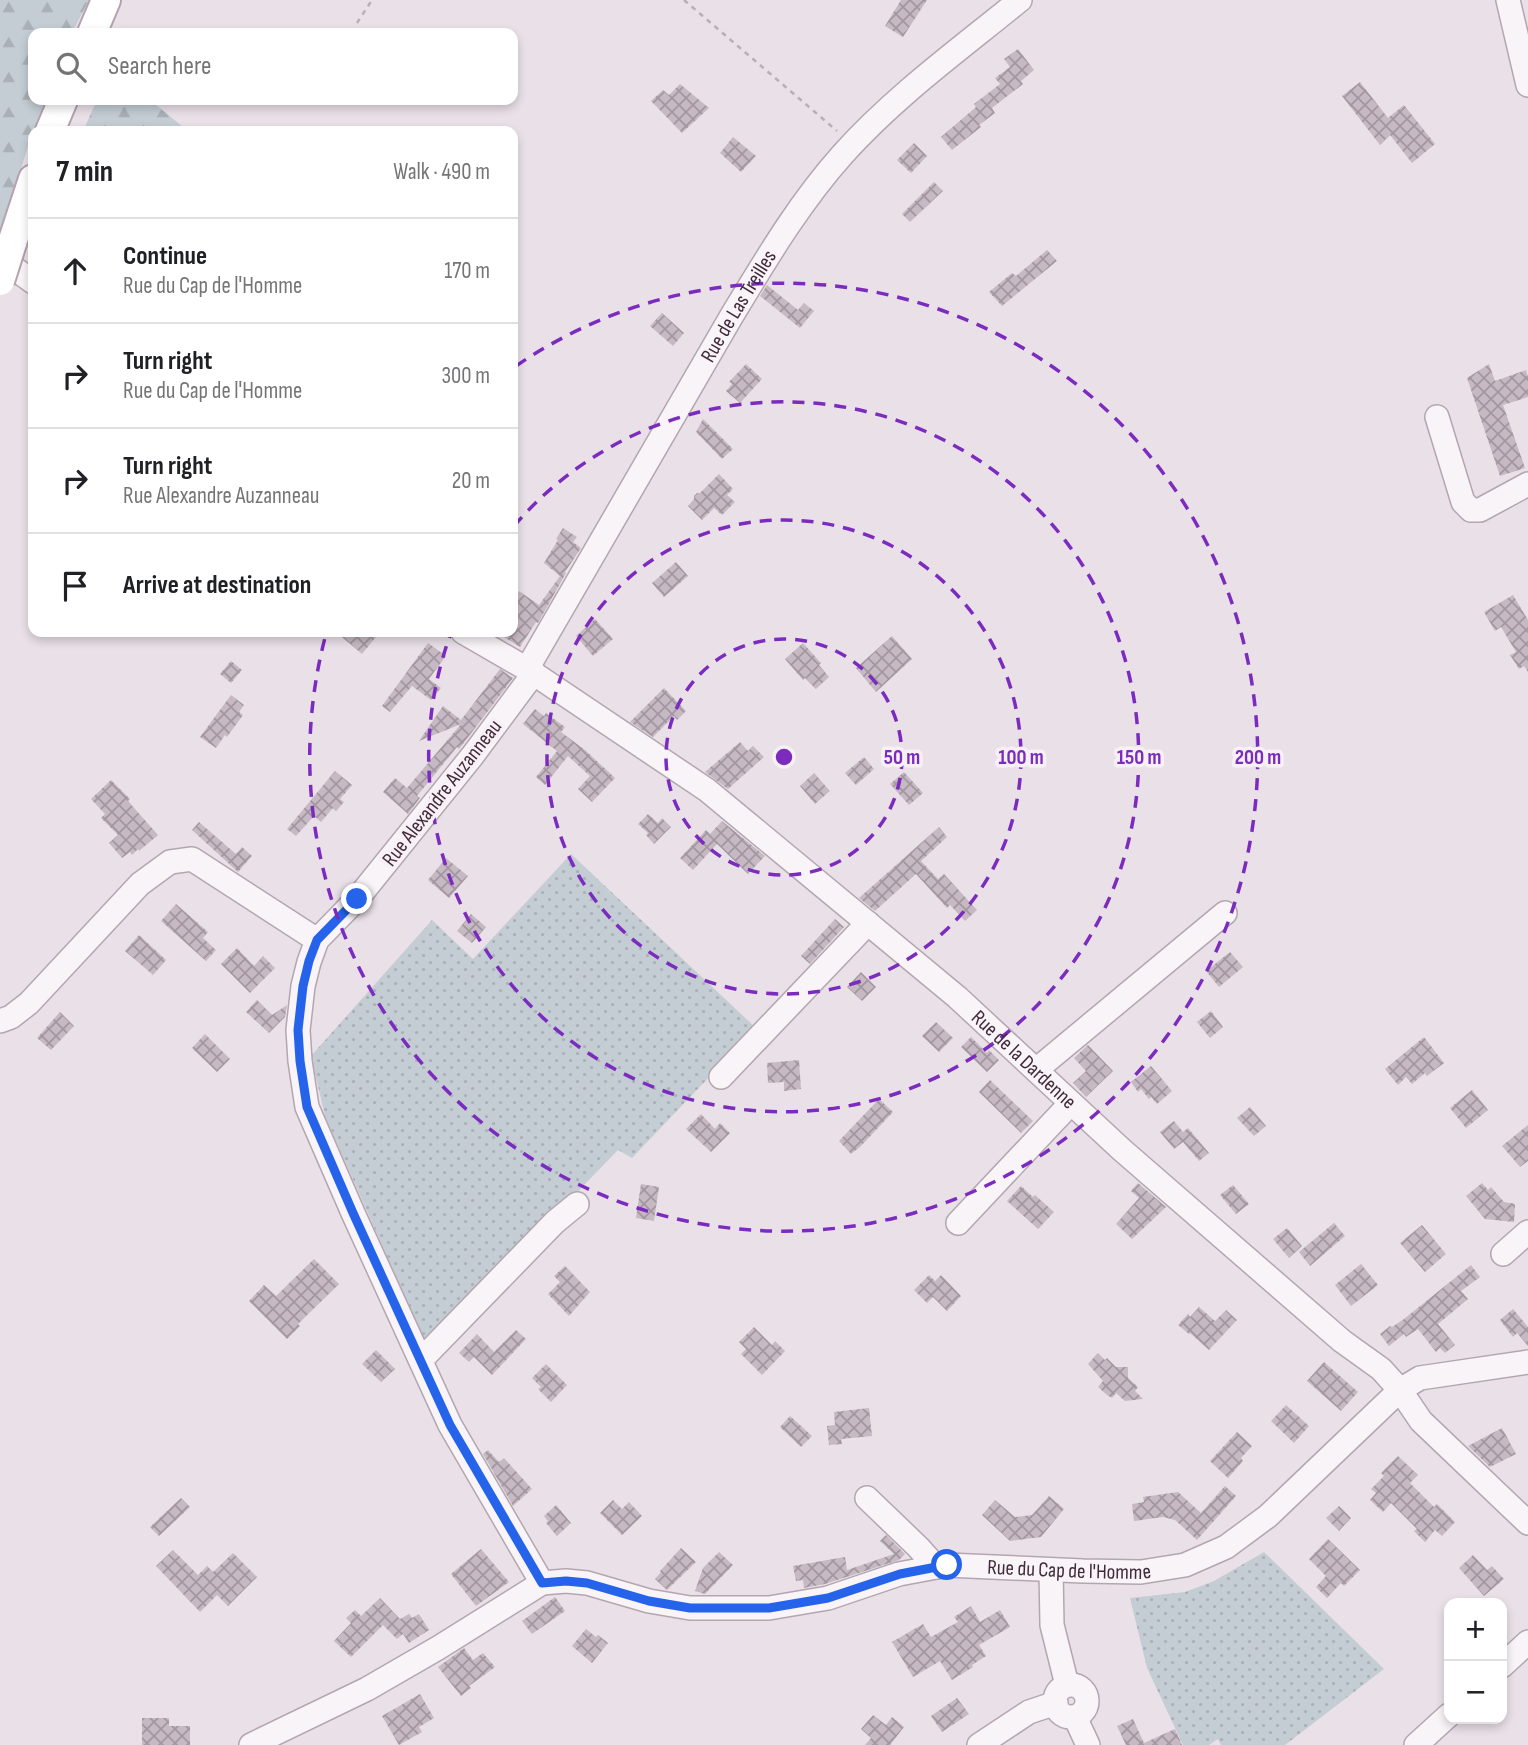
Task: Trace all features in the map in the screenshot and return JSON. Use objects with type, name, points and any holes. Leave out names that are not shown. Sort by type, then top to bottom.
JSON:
[{"type":"main road","points":[[94,28],[106,0]]},
{"type":"main road","points":[[52,126],[61,105]]},
{"type":"main road","points":[[0,281],[6,251],[28,192]]},
{"type":"street","name":"Rue de Las Treilles","points":[[531,671],[763,263],[804,202],[843,154],[897,102],[1020,0]]},
{"type":"street","points":[[1508,0],[1524,53],[1528,85]]},
{"type":"street","points":[[6,251],[28,276]]},
{"type":"street","points":[[1437,417],[1463,502],[1471,510],[1480,510],[1528,484]]},
{"type":"street","name":"Rue de la Dardenne","points":[[473,637],[531,671],[707,790],[957,997],[1122,1150],[1342,1341],[1381,1370],[1400,1390],[1421,1421],[1528,1523]]},
{"type":"street","name":"Rue Alexandre Auzanneau","points":[[317,940],[357,899],[473,755],[531,671]]},
{"type":"street","points":[[0,1021],[11,1017],[29,1003],[140,884],[170,862],[192,859],[317,940],[303,986],[298,1030],[307,1107],[450,1425],[542,1583],[367,1689],[251,1745]]},
{"type":"street","points":[[1036,1070],[1225,913]]},
{"type":"street","points":[[721,1077],[868,923]]},
{"type":"street","points":[[958,1223],[1071,1103]]},
{"type":"street","points":[[421,1360],[555,1222],[577,1204]]},
{"type":"street","points":[[1503,1254],[1528,1232]]},
{"type":"street","points":[[1400,1390],[1420,1378],[1528,1362]]},
{"type":"street","name":"Rue du Cap de l'Homme","points":[[542,1583],[587,1583],[649,1601],[690,1608],[769,1608],[828,1598],[900,1574],[947,1565],[1142,1572],[1185,1565],[1226,1546],[1268,1516],[1400,1390]]},
{"type":"street","points":[[867,1497],[936,1567]]},
{"type":"street","points":[[1051,1570],[1052,1625],[1066,1702],[1088,1745]]},
{"type":"street","points":[[1507,1661],[1528,1642]]},
{"type":"street","points":[[979,1745],[1029,1712],[1066,1702]]},
{"type":"street","points":[[1416,1745],[1444,1720]]},
{"type":"path","points":[[357,23],[372,0]]},
{"type":"path","points":[[684,0],[853,144]]},
{"type":"green space","points":[[0,0],[89,0],[75,28],[28,28],[28,105],[44,105],[35,126],[28,126],[28,147],[0,234]]},
{"type":"green space","points":[[95,105],[156,105],[182,126],[85,126]]},
{"type":"green space","points":[[571,854],[756,1028],[632,1158],[618,1150],[427,1347],[325,1116],[311,1056],[432,920],[473,959]]},
{"type":"green space","points":[[1264,1552],[1384,1669],[1285,1745],[1221,1745],[1218,1739],[1209,1745],[1183,1745],[1147,1668],[1130,1598],[1185,1592],[1214,1581]]},
{"type":"building","points":[[901,0],[927,0],[903,37],[885,26]]},
{"type":"building","points":[[1018,49],[1034,70],[1021,81],[1023,84],[992,108],[995,113],[979,125],[981,127],[952,150],[941,137],[976,107],[974,104],[1000,84],[995,78],[1010,67],[1004,59]]},
{"type":"building","points":[[1360,82],[1388,118],[1404,105],[1435,144],[1412,163],[1390,135],[1380,145],[1342,96]]},
{"type":"building","points":[[680,84],[709,108],[682,133],[651,101],[663,90],[669,95]]},
{"type":"building","points":[[733,137],[756,156],[741,172],[720,153]]},
{"type":"building","points":[[914,143],[927,156],[911,173],[897,160]]},
{"type":"building","points":[[934,182],[943,191],[910,222],[902,214]]},
{"type":"building","points":[[1047,250],[1057,261],[1002,306],[989,292],[1012,273],[1016,276]]},
{"type":"building","points":[[767,285],[798,310],[804,303],[814,311],[800,328],[760,296]]},
{"type":"building","points":[[662,313],[684,333],[673,346],[650,326]]},
{"type":"building","points":[[746,364],[762,379],[740,403],[726,391],[732,384],[729,382]]},
{"type":"building","points":[[1489,364],[1495,381],[1526,370],[1528,377],[1528,397],[1503,405],[1525,468],[1500,476],[1467,378]]},
{"type":"building","points":[[703,419],[733,449],[722,459],[696,432]]},
{"type":"building","points":[[719,474],[733,489],[727,495],[735,502],[722,515],[714,508],[702,520],[688,506],[694,496]]},
{"type":"building","points":[[563,528],[577,537],[573,542],[581,548],[538,623],[536,622],[520,647],[504,637],[518,637],[518,593],[539,605],[560,576],[544,563],[558,540],[556,539]]},
{"type":"building","points":[[676,562],[688,576],[664,597],[652,583]]},
{"type":"building","points":[[1513,595],[1528,620],[1528,672],[1524,666],[1519,669],[1510,655],[1516,652],[1501,627],[1495,631],[1484,612]]},
{"type":"building","points":[[595,619],[613,639],[593,656],[576,636]]},
{"type":"building","points":[[892,636],[912,659],[876,692],[856,668]]},
{"type":"building","points":[[342,637],[376,637],[362,654]]},
{"type":"building","points":[[428,643],[446,656],[429,679],[441,688],[431,700],[412,686],[390,712],[382,706]]},
{"type":"building","points":[[803,643],[821,663],[819,665],[829,677],[816,689],[805,678],[803,680],[785,659]]},
{"type":"building","points":[[231,661],[242,670],[231,683],[220,674]]},
{"type":"building","points":[[500,669],[513,678],[459,749],[457,747],[417,796],[420,798],[408,814],[383,792],[395,778],[407,788],[461,724],[419,741],[443,706],[461,720]]},
{"type":"building","points":[[664,688],[686,711],[677,720],[674,716],[653,737],[630,722]]},
{"type":"building","points":[[231,695],[244,705],[239,712],[243,715],[216,748],[200,737]]},
{"type":"building","points":[[535,709],[544,716],[546,713],[565,727],[561,732],[615,778],[592,802],[578,789],[590,776],[568,756],[545,785],[536,777],[557,751],[523,724]]},
{"type":"building","points":[[740,742],[748,751],[753,746],[764,757],[728,789],[705,772]]},
{"type":"building","points":[[864,757],[874,769],[856,785],[845,773]]},
{"type":"building","points":[[335,771],[352,785],[340,799],[344,802],[336,811],[333,808],[321,822],[314,816],[296,836],[287,829]]},
{"type":"building","points":[[904,772],[923,793],[909,805],[890,784]]},
{"type":"building","points":[[814,773],[830,791],[815,804],[800,786]]},
{"type":"building","points":[[111,780],[130,799],[128,801],[158,835],[139,851],[138,849],[132,855],[130,852],[122,858],[109,843],[118,835],[101,818],[105,814],[91,799]]},
{"type":"building","points":[[648,814],[658,823],[662,818],[671,827],[654,844],[646,835],[648,833],[638,824]]},
{"type":"building","points":[[722,821],[765,856],[748,874],[717,844],[693,870],[680,858],[706,830],[710,834]]},
{"type":"building","points":[[199,822],[236,854],[242,847],[252,856],[238,872],[192,830]]},
{"type":"building","points":[[939,827],[947,837],[921,861],[938,879],[944,874],[977,910],[965,921],[950,905],[947,908],[916,874],[875,911],[859,898]]},
{"type":"building","points":[[446,858],[468,876],[449,898],[428,880]]},
{"type":"building","points":[[176,904],[208,932],[203,938],[216,950],[206,961],[161,921]]},
{"type":"building","points":[[471,914],[486,927],[472,943],[457,931]]},
{"type":"building","points":[[835,919],[844,927],[810,964],[801,956]]},
{"type":"building","points":[[139,935],[166,960],[153,975],[125,951]]},
{"type":"building","points":[[237,948],[254,966],[263,956],[275,968],[250,993],[221,964]]},
{"type":"building","points":[[1230,952],[1243,967],[1219,987],[1206,971]]},
{"type":"building","points":[[861,972],[876,987],[862,1001],[847,987]]},
{"type":"building","points":[[257,1000],[272,1015],[287,1005],[285,1017],[269,1033],[246,1012]]},
{"type":"building","points":[[1211,1011],[1223,1027],[1210,1038],[1197,1022]]},
{"type":"building","points":[[60,1012],[74,1026],[51,1050],[37,1038]]},
{"type":"building","points":[[936,1022],[953,1038],[939,1052],[922,1036]]},
{"type":"building","points":[[205,1034],[230,1059],[217,1072],[192,1048]]},
{"type":"building","points":[[971,1037],[987,1053],[989,1050],[999,1060],[987,1072],[961,1047]]},
{"type":"building","points":[[1424,1037],[1444,1063],[1412,1084],[1406,1077],[1398,1085],[1385,1069]]},
{"type":"building","points":[[1088,1045],[1113,1071],[1086,1097],[1073,1083],[1086,1071],[1074,1058]]},
{"type":"building","points":[[799,1060],[801,1089],[784,1091],[784,1082],[768,1083],[767,1063]]},
{"type":"building","points":[[1151,1066],[1172,1091],[1157,1104],[1141,1089],[1138,1092],[1131,1082]]},
{"type":"building","points":[[990,1080],[1033,1121],[1021,1133],[979,1092]]},
{"type":"building","points":[[1472,1090],[1488,1110],[1466,1128],[1450,1108]]},
{"type":"building","points":[[879,1099],[893,1112],[851,1154],[839,1141]]},
{"type":"building","points":[[1250,1107],[1266,1126],[1254,1136],[1237,1118]]},
{"type":"building","points":[[701,1114],[715,1129],[720,1123],[730,1133],[711,1152],[686,1129]]},
{"type":"building","points":[[1174,1121],[1183,1132],[1188,1128],[1209,1153],[1199,1161],[1183,1142],[1174,1149],[1160,1132]]},
{"type":"building","points":[[1528,1125],[1528,1161],[1520,1167],[1502,1146]]},
{"type":"building","points":[[1138,1183],[1166,1207],[1132,1239],[1116,1224],[1139,1198],[1131,1191]]},
{"type":"building","points":[[1482,1183],[1488,1190],[1491,1187],[1504,1202],[1515,1204],[1514,1222],[1485,1219],[1466,1196]]},
{"type":"building","points":[[641,1184],[659,1187],[654,1221],[636,1218]]},
{"type":"building","points":[[1233,1185],[1249,1204],[1236,1214],[1220,1195]]},
{"type":"building","points":[[1021,1186],[1054,1212],[1038,1229],[1007,1201]]},
{"type":"building","points":[[1334,1223],[1345,1236],[1310,1266],[1299,1252]]},
{"type":"building","points":[[1422,1225],[1446,1254],[1425,1272],[1400,1243]]},
{"type":"building","points":[[1287,1228],[1302,1246],[1289,1258],[1273,1239]]},
{"type":"building","points":[[314,1259],[339,1284],[298,1324],[300,1326],[287,1339],[249,1301],[264,1285],[276,1296]]},
{"type":"building","points":[[1361,1264],[1378,1285],[1351,1306],[1335,1285]]},
{"type":"building","points":[[1471,1265],[1480,1277],[1461,1291],[1468,1299],[1438,1324],[1455,1345],[1445,1353],[1440,1348],[1436,1352],[1418,1329],[1406,1337],[1404,1334],[1389,1346],[1380,1334],[1404,1319]]},
{"type":"building","points":[[565,1266],[590,1292],[569,1316],[548,1294],[560,1282],[554,1276]]},
{"type":"building","points":[[929,1275],[935,1281],[941,1275],[961,1296],[947,1311],[933,1297],[927,1303],[914,1290]]},
{"type":"building","points":[[1199,1307],[1215,1321],[1226,1310],[1237,1320],[1209,1350],[1178,1325]]},
{"type":"building","points":[[1513,1309],[1528,1327],[1528,1346],[1517,1333],[1513,1337],[1500,1320]]},
{"type":"building","points":[[754,1327],[772,1345],[775,1341],[785,1351],[762,1375],[741,1354],[746,1349],[739,1342]]},
{"type":"building","points":[[516,1330],[526,1339],[492,1375],[474,1357],[469,1362],[459,1353],[477,1334],[494,1352]]},
{"type":"building","points":[[376,1350],[395,1369],[381,1382],[362,1364]]},
{"type":"building","points":[[1098,1353],[1116,1367],[1128,1367],[1128,1378],[1138,1387],[1135,1391],[1143,1399],[1125,1401],[1116,1393],[1112,1398],[1098,1387],[1103,1381],[1088,1364]]},
{"type":"building","points":[[1324,1362],[1358,1392],[1341,1411],[1307,1381]]},
{"type":"building","points":[[546,1364],[567,1385],[551,1402],[538,1389],[541,1387],[532,1378]]},
{"type":"building","points":[[1286,1405],[1309,1426],[1294,1443],[1271,1421]]},
{"type":"building","points":[[869,1408],[872,1436],[841,1439],[842,1444],[829,1445],[827,1426],[835,1425],[834,1412]]},
{"type":"building","points":[[790,1416],[812,1436],[801,1447],[780,1427]]},
{"type":"building","points":[[1502,1428],[1516,1454],[1490,1467],[1468,1446]]},
{"type":"building","points":[[1237,1432],[1252,1446],[1228,1478],[1210,1461]]},
{"type":"building","points":[[488,1450],[499,1462],[504,1458],[532,1489],[513,1506],[483,1454]]},
{"type":"building","points":[[1398,1456],[1418,1475],[1410,1483],[1434,1507],[1437,1504],[1455,1522],[1442,1536],[1435,1530],[1425,1542],[1414,1531],[1417,1529],[1391,1503],[1383,1512],[1370,1500],[1376,1493],[1371,1489],[1384,1476],[1381,1473]]},
{"type":"building","points":[[1225,1486],[1236,1496],[1197,1540],[1175,1520],[1163,1517],[1134,1521],[1132,1504],[1144,1502],[1143,1497],[1178,1492],[1201,1513]]},
{"type":"building","points":[[1049,1496],[1064,1509],[1041,1537],[1010,1541],[982,1515],[995,1500],[1015,1517],[1032,1515]]},
{"type":"building","points":[[181,1498],[190,1507],[159,1536],[150,1527]]},
{"type":"building","points":[[613,1500],[622,1509],[629,1502],[642,1516],[622,1535],[600,1513]]},
{"type":"building","points":[[556,1505],[571,1523],[557,1536],[546,1523],[548,1521],[544,1516]]},
{"type":"building","points":[[1339,1506],[1351,1518],[1339,1531],[1326,1518]]},
{"type":"building","points":[[886,1535],[905,1554],[899,1560],[825,1584],[804,1588],[803,1580],[796,1581],[793,1566],[845,1557],[847,1570],[894,1554],[880,1541]]},
{"type":"building","points":[[1328,1539],[1360,1570],[1344,1586],[1341,1583],[1327,1598],[1316,1587],[1326,1576],[1309,1559]]},
{"type":"building","points":[[681,1548],[696,1562],[667,1590],[655,1579]]},
{"type":"building","points":[[481,1549],[509,1582],[476,1606],[451,1574]]},
{"type":"building","points":[[173,1550],[198,1575],[207,1566],[213,1572],[233,1553],[257,1577],[228,1606],[217,1595],[200,1612],[156,1566]]},
{"type":"building","points":[[719,1552],[733,1565],[705,1594],[695,1591],[703,1568]]},
{"type":"building","points":[[1473,1555],[1487,1570],[1492,1566],[1504,1579],[1484,1596],[1459,1568]]},
{"type":"building","points":[[555,1597],[565,1611],[532,1634],[522,1621]]},
{"type":"building","points":[[380,1598],[400,1619],[409,1614],[412,1618],[419,1614],[429,1630],[409,1643],[403,1634],[397,1639],[383,1625],[351,1657],[334,1641],[351,1623],[346,1618],[355,1610],[361,1616]]},
{"type":"building","points":[[971,1606],[980,1622],[1000,1610],[1010,1627],[979,1645],[986,1656],[952,1680],[940,1661],[913,1677],[892,1642],[923,1624],[931,1637],[958,1622],[954,1617]]},
{"type":"building","points":[[586,1629],[608,1643],[592,1663],[572,1646]]},
{"type":"building","points":[[464,1648],[473,1660],[483,1653],[495,1667],[469,1686],[471,1688],[461,1696],[438,1667]]},
{"type":"building","points":[[420,1694],[434,1718],[419,1727],[422,1732],[399,1745],[382,1716]]},
{"type":"building","points":[[957,1698],[969,1714],[942,1732],[931,1716]]},
{"type":"building","points":[[873,1715],[886,1725],[892,1717],[904,1727],[890,1745],[865,1745],[871,1738],[861,1729]]},
{"type":"building","points":[[142,1718],[169,1718],[169,1726],[190,1726],[190,1745],[142,1745]]},
{"type":"building","points":[[1133,1719],[1144,1743],[1175,1729],[1182,1745],[1126,1745],[1117,1726]]},
{"type":"route","points":[[357,899],[317,940],[309,961],[298,1030],[307,1107],[450,1425],[542,1583],[587,1583],[649,1601],[690,1608],[769,1608],[828,1598],[900,1574],[947,1565]]}]
